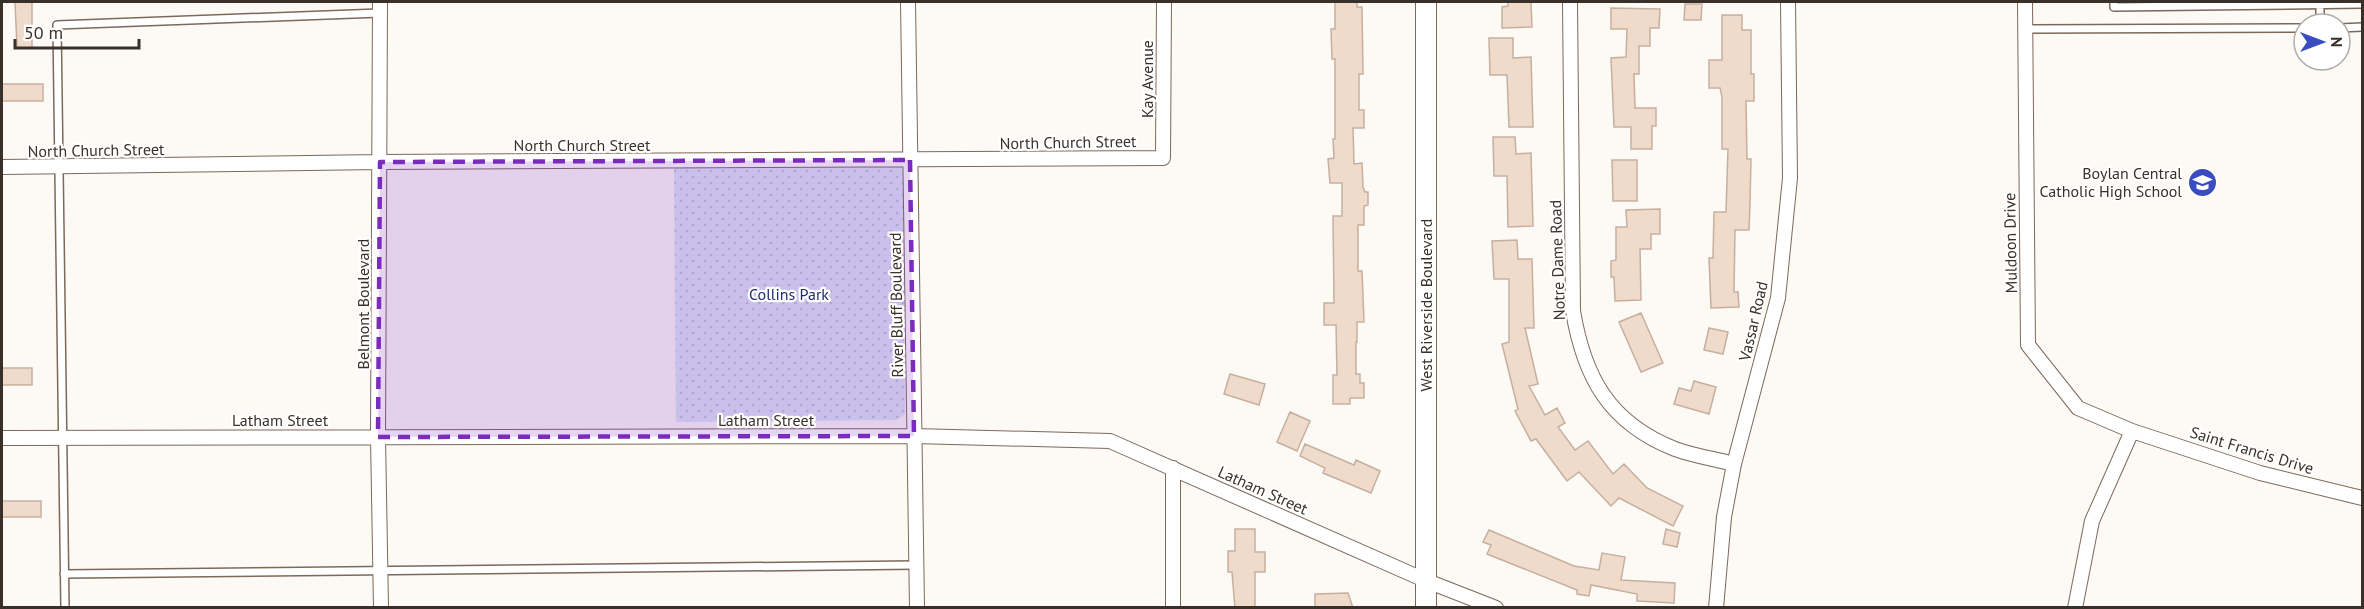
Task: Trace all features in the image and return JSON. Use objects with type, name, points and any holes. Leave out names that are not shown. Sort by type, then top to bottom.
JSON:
[{"type":"main road","name":"West Riverside Boulevard","points":[[1426,2],[1426,608]]},
{"type":"street","name":"River Bluff Boulevard","points":[[908,2],[917,608]]},
{"type":"street","name":"Kay Avenue","points":[[1163,158],[1164,2]]},
{"type":"street","name":"Notre Dame Road","points":[[1570,2],[1573,311],[1578,343],[1588,371],[1605,398],[1617,411],[1647,435],[1676,449],[1734,464]]},
{"type":"street","name":"Vassar Road","points":[[1716,608],[1724,517],[1734,464],[1778,298],[1790,178],[1788,2]]},
{"type":"street","name":"Muldoon Drive","points":[[2025,2],[2028,345],[2078,408],[2132,430]]},
{"type":"street","name":"Belmont Boulevard","points":[[380,7],[378,436],[381,608]]},
{"type":"street","name":"North Church Street","points":[[2,167],[380,162],[1163,158]]},
{"type":"street","name":"Saint Francis Drive","points":[[2132,430],[2260,473],[2362,498]]},
{"type":"street","points":[[2075,608],[2092,521],[2132,430]]},
{"type":"street","name":"Latham Street","points":[[2,438],[914,436],[1110,441],[1427,581],[1496,608]]},
{"type":"street","points":[[1173,468],[1173,608]]},
{"type":"lane","points":[[2114,2],[2114,7],[2362,4]]},
{"type":"lane","points":[[2320,5],[2320,12]]},
{"type":"lane","points":[[65,608],[57,25],[380,7]]},
{"type":"lane","points":[[2025,30],[2292,28]]},
{"type":"lane","points":[[64,574],[916,566]]},
{"type":"highlighted area","points":[[910,160],[914,436],[378,437],[380,162]]},
{"type":"green space","name":"Collins Park","points":[[674,164],[896,165],[901,168],[903,174],[905,414],[896,420],[676,422]]},
{"type":"building","points":[[15,2],[32,2],[32,48],[17,48]]},
{"type":"building","points":[[1335,2],[1357,2],[1357,7],[1362,7],[1363,74],[1359,74],[1359,110],[1364,110],[1364,128],[1353,128],[1354,164],[1362,163],[1363,187],[1365,192],[1368,192],[1368,205],[1364,206],[1364,225],[1358,225],[1358,271],[1362,271],[1364,322],[1357,322],[1356,374],[1360,374],[1360,383],[1364,383],[1364,398],[1350,398],[1350,404],[1333,404],[1333,375],[1337,375],[1336,325],[1324,325],[1324,303],[1334,303],[1333,216],[1342,216],[1342,183],[1330,183],[1328,159],[1334,158],[1333,139],[1335,139],[1335,59],[1332,59],[1331,29],[1335,29]]},
{"type":"building","points":[[1508,2],[1531,2],[1532,27],[1502,28],[1502,7],[1508,6]]},
{"type":"building","points":[[1685,4],[1702,4],[1701,20],[1684,20]]},
{"type":"building","points":[[1611,8],[1660,9],[1659,28],[1650,28],[1650,46],[1639,46],[1639,74],[1634,74],[1635,108],[1656,108],[1656,126],[1652,126],[1652,149],[1631,149],[1631,127],[1614,127],[1611,58],[1626,57],[1627,29],[1611,29]]},
{"type":"building","points":[[1722,15],[1742,15],[1742,30],[1751,30],[1751,74],[1754,74],[1754,101],[1746,101],[1747,159],[1751,159],[1749,230],[1735,230],[1734,292],[1738,292],[1739,307],[1711,308],[1709,258],[1713,258],[1714,212],[1726,212],[1728,149],[1722,149],[1722,97],[1720,88],[1709,88],[1709,60],[1722,60]]},
{"type":"building","points":[[1489,38],[1513,38],[1513,58],[1531,57],[1533,127],[1509,127],[1507,75],[1490,75]]},
{"type":"building","points":[[2,84],[43,84],[43,101],[2,101]]},
{"type":"building","points":[[1493,137],[1515,137],[1516,154],[1531,153],[1533,226],[1508,227],[1507,176],[1494,176]]},
{"type":"building","points":[[1612,160],[1637,160],[1637,201],[1613,201]]},
{"type":"building","points":[[1660,209],[1660,234],[1651,234],[1651,249],[1640,249],[1641,300],[1615,301],[1611,261],[1616,260],[1616,227],[1627,227],[1626,210]]},
{"type":"building","points":[[1517,240],[1518,259],[1532,259],[1534,328],[1525,328],[1538,384],[1529,386],[1545,415],[1557,408],[1565,423],[1558,427],[1575,450],[1588,441],[1613,474],[1624,464],[1647,488],[1683,506],[1673,526],[1619,498],[1611,506],[1579,472],[1567,481],[1536,439],[1531,441],[1515,411],[1518,409],[1502,344],[1509,342],[1509,279],[1494,279],[1492,241]]},
{"type":"building","points":[[1641,313],[1663,363],[1641,372],[1619,322]]},
{"type":"building","points":[[1709,328],[1728,332],[1723,354],[1704,350]]},
{"type":"building","points":[[2,368],[32,368],[32,385],[2,385]]},
{"type":"building","points":[[1230,374],[1265,384],[1259,405],[1224,394]]},
{"type":"building","points":[[1694,381],[1716,387],[1709,414],[1674,404],[1679,388],[1691,391]]},
{"type":"building","points":[[1290,412],[1310,421],[1297,451],[1277,442]]},
{"type":"building","points":[[1305,444],[1354,465],[1356,460],[1380,471],[1371,493],[1323,473],[1325,468],[1300,456]]},
{"type":"building","points":[[2,501],[41,501],[41,517],[2,517]]},
{"type":"building","points":[[1235,529],[1255,529],[1255,552],[1265,552],[1265,572],[1255,572],[1255,608],[1235,608],[1232,572],[1228,572],[1228,551],[1235,551]]},
{"type":"building","points":[[1666,529],[1680,533],[1677,547],[1663,544]]},
{"type":"building","points":[[1489,530],[1574,566],[1599,570],[1602,553],[1625,557],[1621,580],[1675,583],[1674,603],[1637,601],[1637,594],[1591,585],[1589,596],[1577,594],[1577,590],[1487,554],[1491,545],[1483,542]]},
{"type":"building","points":[[1348,593],[1353,608],[1315,608],[1315,594]]},
{"type":"place","name":"Boylan Central Catholic High School","points":[[2203,182]]}]
